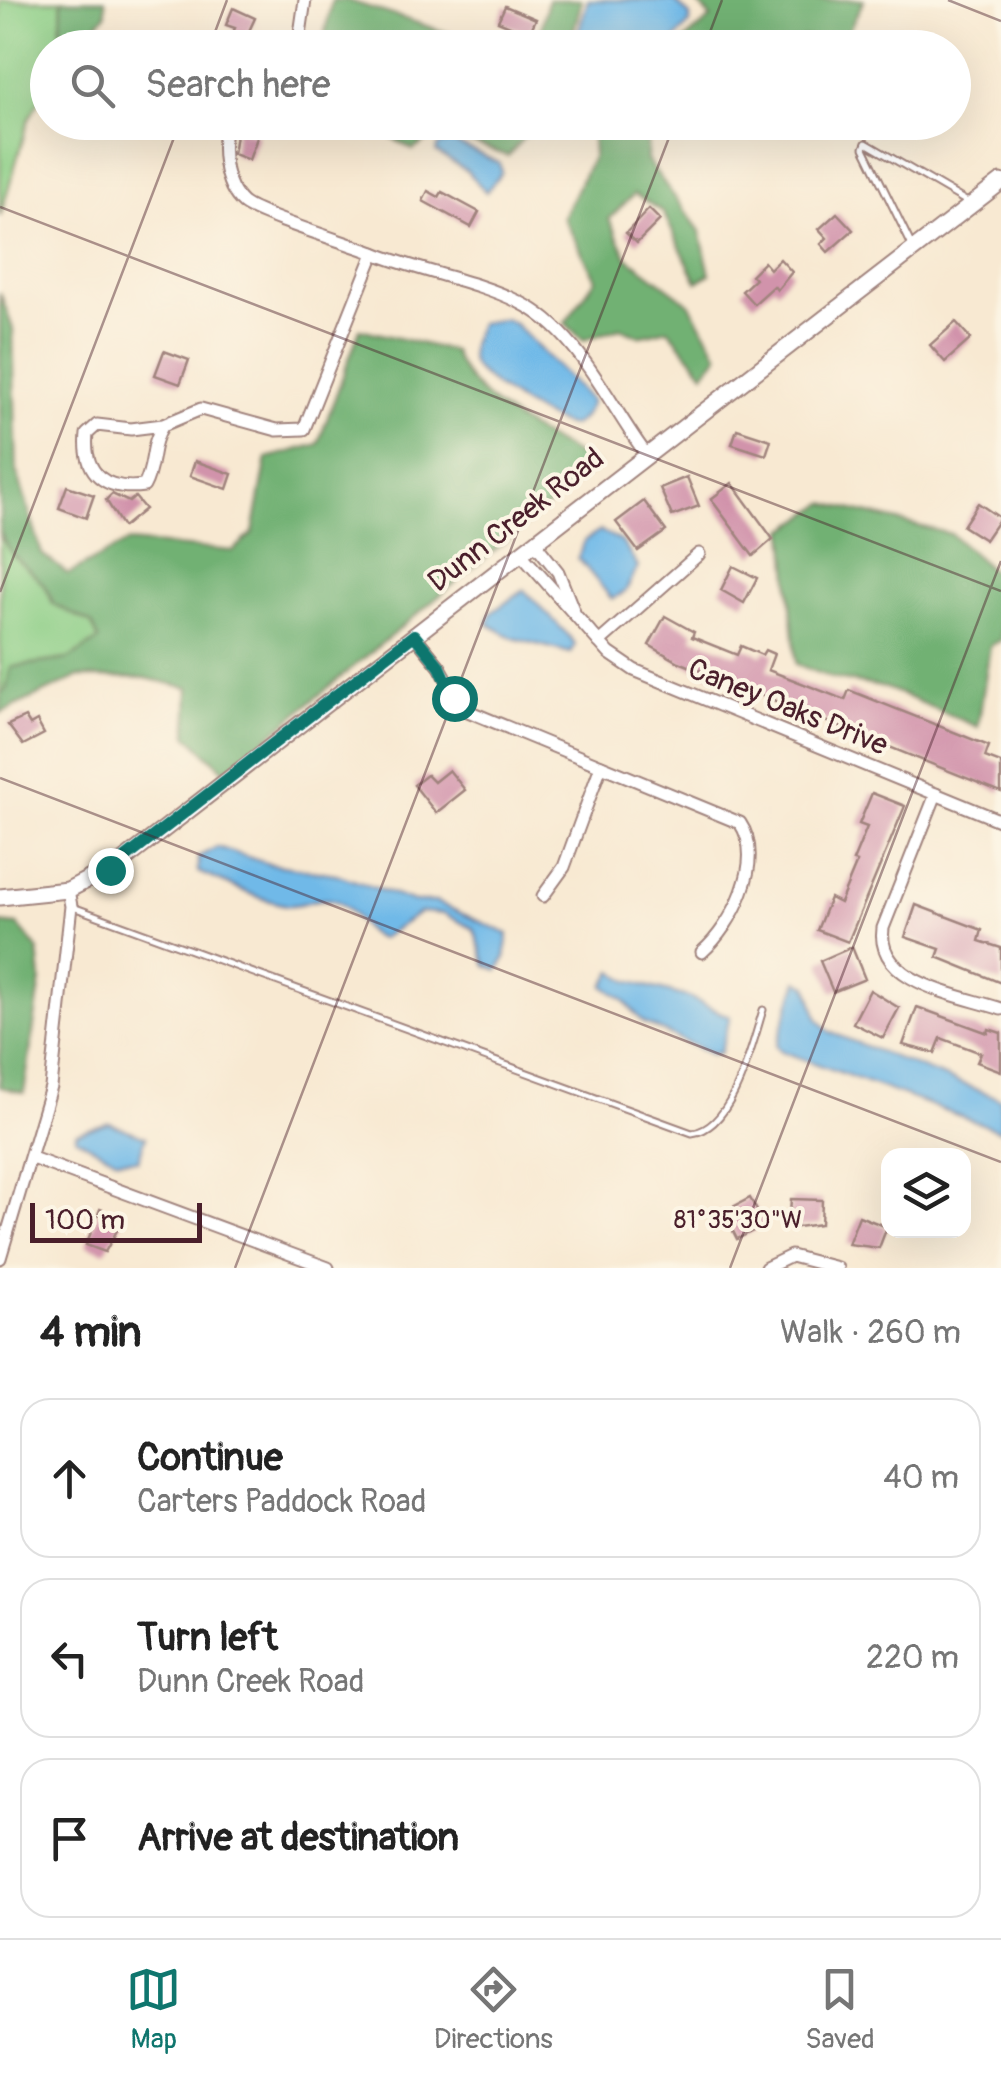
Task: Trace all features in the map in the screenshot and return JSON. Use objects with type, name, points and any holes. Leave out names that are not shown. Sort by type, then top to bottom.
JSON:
[{"type":"street","points":[[301,30],[306,0]]},
{"type":"street","points":[[222,140],[227,176],[243,203],[374,253],[515,300],[537,314],[575,352],[646,454]]},
{"type":"street","name":"Dunn Creek Road","points":[[0,897],[70,898],[124,861],[1001,182]]},
{"type":"street","points":[[164,425],[151,444],[149,476],[144,486],[124,488],[103,483],[91,469],[84,454],[86,434],[97,425],[130,429],[164,425],[201,409],[277,430],[304,430],[374,253]]},
{"type":"street","name":"Caney Oaks Drive","points":[[534,542],[558,572],[574,612]]},
{"type":"street","name":"Caney Oaks Drive","points":[[520,553],[561,603],[574,612],[599,642],[634,670],[1001,820]]},
{"type":"street","points":[[599,642],[699,554]]},
{"type":"street","points":[[414,635],[440,667],[464,708],[740,824],[749,836],[751,859],[723,934],[702,952]]},
{"type":"street","points":[[543,896],[564,867],[601,766]]},
{"type":"street","points":[[936,794],[883,928],[884,950],[889,961],[907,976],[1001,1009]]},
{"type":"street","points":[[0,1258],[51,1087],[70,898]]},
{"type":"street","points":[[32,1158],[328,1268]]},
{"type":"street","points":[[771,1264],[804,1256],[837,1268]]},
{"type":"lane","points":[[914,249],[864,148],[866,143],[971,205]]},
{"type":"lane","points":[[70,898],[692,1134],[704,1132],[726,1110],[763,1010]]},
{"type":"green space","points":[[0,0],[62,0],[61,30],[30,30],[30,117],[0,217]]},
{"type":"green space","points":[[62,0],[105,0],[106,14],[92,30],[61,30]]},
{"type":"green space","points":[[332,0],[347,0],[439,30],[326,30]]},
{"type":"green space","points":[[548,0],[582,0],[574,30],[541,30]]},
{"type":"green space","points":[[695,0],[864,0],[849,30],[697,30],[711,18]]},
{"type":"green space","points":[[396,140],[428,140],[413,150]]},
{"type":"green space","points":[[463,140],[522,140],[508,156]]},
{"type":"green space","points":[[592,140],[648,140],[647,160],[700,231],[710,274],[697,282],[663,212],[634,194],[609,219],[627,257],[689,303],[719,355],[704,373],[668,329],[640,336],[620,328],[583,340],[565,323],[596,279],[563,217],[593,155]]},
{"type":"green space","points":[[0,292],[13,329],[17,472],[42,554],[68,574],[128,542],[233,551],[253,533],[267,458],[318,444],[360,329],[453,351],[477,389],[495,404],[597,466],[226,772],[187,735],[189,688],[145,678],[78,677],[0,713],[0,693],[6,690],[11,667],[68,659],[99,640],[92,624],[53,604],[42,583],[11,552],[0,530]]},
{"type":"green space","points":[[825,503],[951,534],[999,577],[1001,640],[990,646],[978,727],[886,688],[831,678],[796,664],[785,530]]},
{"type":"green space","points":[[0,530],[11,553],[42,582],[53,604],[92,624],[99,640],[68,659],[11,667],[6,691],[0,693]]},
{"type":"green space","points":[[0,923],[18,925],[38,949],[41,980],[24,1093],[0,1087]]},
{"type":"water","points":[[588,0],[674,0],[690,16],[684,30],[579,30]]},
{"type":"water","points":[[450,141],[499,163],[502,172],[486,192],[467,171],[436,152],[438,146]]},
{"type":"water","points":[[504,319],[515,324],[591,401],[576,423],[566,425],[537,412],[502,391],[476,369],[470,351],[479,323]]},
{"type":"water","points":[[601,531],[622,542],[638,567],[625,592],[612,599],[578,558],[585,540]]},
{"type":"water","points":[[524,590],[570,637],[575,644],[571,653],[513,638],[488,624],[491,613]]},
{"type":"water","points":[[217,847],[269,864],[336,874],[414,902],[436,902],[508,934],[505,959],[498,970],[486,965],[474,929],[444,914],[421,912],[380,939],[333,900],[287,905],[253,895],[198,872],[198,857]]},
{"type":"water","points":[[613,971],[628,981],[688,997],[730,1017],[720,1053],[711,1054],[644,1023],[623,999],[604,986]]},
{"type":"water","points":[[798,981],[808,986],[818,1019],[829,1032],[1001,1099],[1001,1131],[781,1051],[776,1046]]},
{"type":"water","points":[[109,1123],[146,1137],[138,1160],[116,1159],[76,1138],[76,1133]]},
{"type":"building","points":[[505,6],[536,19],[531,30],[519,30],[498,21]]},
{"type":"building","points":[[233,8],[255,18],[249,30],[234,30],[226,25]]},
{"type":"building","points":[[235,140],[256,140],[249,160],[233,154]]},
{"type":"building","points":[[428,191],[439,197],[442,192],[479,212],[471,227],[423,201]]},
{"type":"building","points":[[649,209],[660,220],[637,243],[626,233]]},
{"type":"building","points":[[837,213],[853,230],[828,252],[821,244],[827,238],[819,229]]},
{"type":"building","points":[[780,259],[792,272],[777,290],[774,286],[754,304],[742,291],[755,279],[751,275],[764,262],[770,269]]},
{"type":"building","points":[[956,322],[971,339],[945,362],[930,345]]},
{"type":"building","points":[[164,351],[189,360],[180,384],[155,375]]},
{"type":"building","points":[[737,429],[771,440],[766,455],[732,444]]},
{"type":"building","points":[[195,461],[232,474],[227,489],[190,476]]},
{"type":"building","points":[[687,477],[699,506],[672,516],[660,488]]},
{"type":"building","points":[[732,483],[773,539],[753,556],[711,499]]},
{"type":"building","points":[[67,486],[94,495],[86,518],[59,508]]},
{"type":"building","points":[[112,494],[129,502],[135,497],[145,509],[123,527],[106,500]]},
{"type":"building","points":[[644,501],[666,531],[638,551],[616,522]]},
{"type":"building","points":[[978,503],[1000,518],[985,540],[963,526]]},
{"type":"building","points":[[733,566],[757,578],[744,603],[721,590]]},
{"type":"building","points":[[665,616],[694,632],[692,637],[737,655],[741,646],[762,655],[765,650],[774,654],[768,670],[845,700],[849,690],[989,746],[985,757],[1001,763],[1001,792],[679,662],[649,645]]},
{"type":"building","points":[[25,717],[30,725],[37,721],[44,734],[23,745],[8,725]]},
{"type":"building","points":[[449,770],[465,790],[436,813],[414,785],[427,775],[434,782]]},
{"type":"building","points":[[872,793],[905,806],[848,942],[817,930],[830,898],[840,903],[857,862],[853,861],[867,827],[859,824]]},
{"type":"building","points":[[916,905],[982,930],[979,941],[1001,948],[1001,983],[937,957],[940,949],[905,937]]},
{"type":"building","points":[[852,947],[865,979],[833,992],[820,961]]},
{"type":"building","points":[[870,990],[899,1008],[883,1038],[853,1023]]},
{"type":"building","points":[[917,1007],[988,1033],[989,1029],[1001,1033],[1001,1071],[977,1062],[981,1053],[941,1038],[935,1053],[903,1045]]},
{"type":"building","points":[[750,1198],[765,1225],[737,1239],[726,1217],[734,1213],[731,1208]]},
{"type":"building","points":[[791,1199],[822,1200],[821,1224],[789,1228]]},
{"type":"building","points":[[100,1209],[124,1218],[105,1252],[86,1245]]},
{"type":"building","points":[[859,1216],[881,1225],[879,1248],[848,1244]]},
{"type":"route","points":[[110,870],[414,635],[440,667],[454,698]]}]
